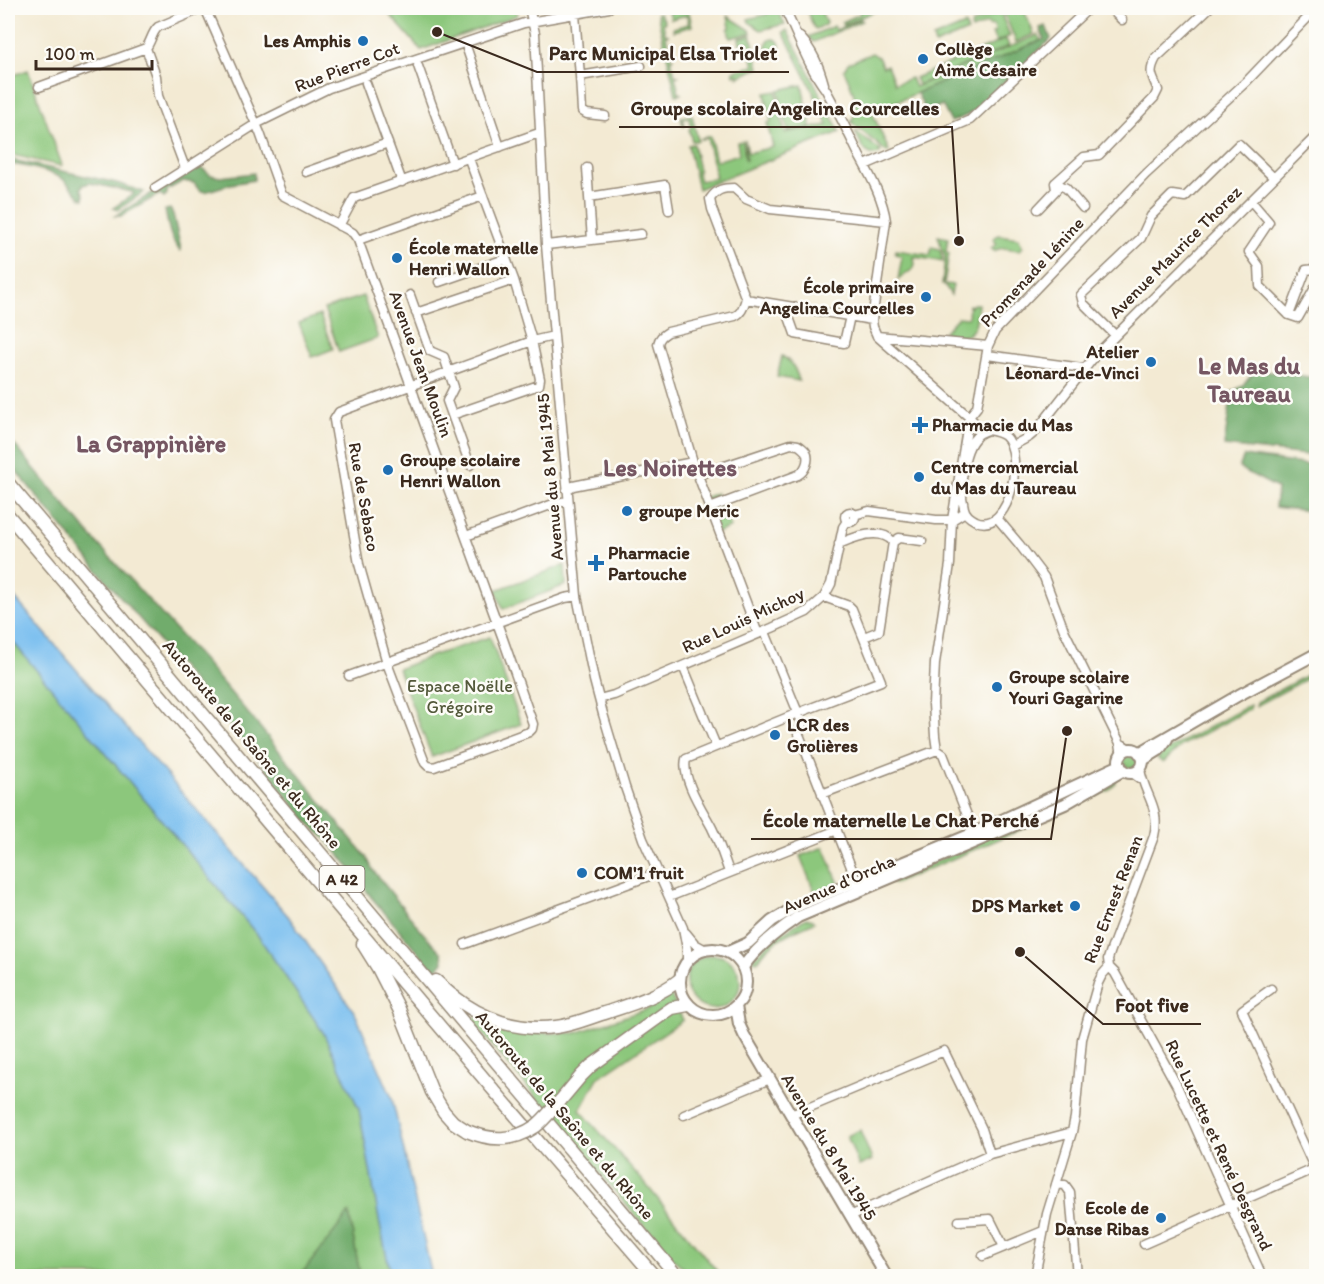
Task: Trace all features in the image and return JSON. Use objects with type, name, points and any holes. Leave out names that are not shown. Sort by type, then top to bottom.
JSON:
[{"type":"highway","name":"Autoroute de la Saône et du Rhône","points":[[8,483],[677,1276]]},
{"type":"highway","name":"Autoroute de la Saône et du Rhône","points":[[8,515],[654,1276]]},
{"type":"highway","points":[[355,926],[399,1009],[432,1092],[444,1113],[467,1131],[482,1137],[505,1139],[537,1125],[591,1066],[672,1008],[688,1005]]},
{"type":"highway","points":[[420,971],[438,981],[474,1011],[520,1027],[543,1028],[571,1024],[616,1009],[661,992],[679,980]]},
{"type":"main road","name":"Avenue d'Orcha","points":[[742,967],[779,929],[798,917],[1065,804],[1159,750],[1170,734],[1317,654]]},
{"type":"main road","name":"Avenue d'Orcha","points":[[729,952],[748,943],[772,921],[795,907],[1133,764]]},
{"type":"main road","points":[[719,949],[729,952],[742,967],[746,980],[745,990],[736,1006],[729,1011],[719,1015],[702,1014],[688,1005],[682,996],[679,980],[681,970],[695,953],[719,949]]},
{"type":"main road","name":"Avenue du 8 Mai 1945","points":[[736,1006],[739,1024],[744,1035],[886,1276]]},
{"type":"main road","name":"Avenue du 8 Mai 1945","points":[[719,1015],[744,1035]]},
{"type":"street","points":[[39,87],[146,48],[158,27],[204,8],[256,124],[282,195],[353,233],[358,240],[483,196]]},
{"type":"street","name":"Avenue du 8 Mai 1945","points":[[529,8],[535,33],[546,244],[577,596],[599,699],[643,839],[683,928],[689,938],[704,950]]},
{"type":"street","name":"Rue Pierre Cot","points":[[154,188],[256,124],[329,88],[524,23],[609,8]]},
{"type":"street","points":[[784,8],[808,60],[865,165],[885,210],[886,221],[872,320],[877,336],[969,417],[980,433]]},
{"type":"street","points":[[865,165],[970,120],[1089,8]]},
{"type":"street","points":[[1110,8],[1122,20]]},
{"type":"street","points":[[1055,183],[1084,157],[1099,155],[1154,98],[1158,90],[1151,68],[1156,58],[1209,8]]},
{"type":"street","name":"Promenade Lénine","points":[[937,750],[934,736],[934,663],[950,564],[951,520],[969,417],[977,407],[990,341],[998,328],[1140,181],[1247,81],[1317,9]]},
{"type":"street","points":[[575,14],[582,111],[587,114],[605,116]]},
{"type":"street","points":[[146,48],[156,76],[158,96],[185,168]]},
{"type":"street","points":[[467,49],[501,147]]},
{"type":"street","points":[[418,66],[453,164]]},
{"type":"street","points":[[580,76],[641,66]]},
{"type":"street","points":[[366,83],[402,182]]},
{"type":"street","points":[[339,226],[354,198],[539,133]]},
{"type":"street","name":"Avenue Maurice Thorez","points":[[1012,446],[1036,431],[1083,368],[1317,136]]},
{"type":"street","points":[[306,172],[387,143]]},
{"type":"street","points":[[1115,335],[1083,303],[1081,296],[1141,238],[1150,216],[1172,195],[1185,197],[1239,144],[1274,178]]},
{"type":"street","points":[[452,415],[539,385],[540,379],[532,341],[513,280],[469,159]]},
{"type":"street","points":[[587,168],[592,240]]},
{"type":"street","points":[[1055,183],[1066,188],[1083,208]]},
{"type":"street","points":[[1038,209],[1056,190],[1055,183]]},
{"type":"street","points":[[589,197],[665,185],[669,210]]},
{"type":"street","points":[[857,882],[798,734],[802,724],[798,713],[761,633],[710,508],[693,462],[658,344],[662,336],[668,332],[740,314],[746,299],[712,209],[710,199],[715,192],[723,188],[734,188],[746,200],[770,208],[886,221]]},
{"type":"street","points":[[1251,201],[1269,222],[1249,252],[1259,266],[1260,286],[1289,315],[1298,318],[1317,286]]},
{"type":"street","points":[[546,244],[641,234]]},
{"type":"street","name":"Avenue Jean Moulin","points":[[358,240],[497,623]]},
{"type":"street","points":[[439,282],[505,259]]},
{"type":"street","points":[[1289,315],[1306,270],[1317,268]]},
{"type":"street","points":[[416,313],[513,280]]},
{"type":"street","points":[[410,295],[430,351],[444,357],[449,371],[454,387],[447,401],[470,465]]},
{"type":"street","points":[[746,299],[872,320]]},
{"type":"street","points":[[785,306],[795,334],[844,342],[850,316]]},
{"type":"street","name":"Rue de Sebaco","points":[[387,663],[359,564],[334,420],[339,412],[532,341],[554,336]]},
{"type":"street","points":[[877,336],[988,351],[1083,368]]},
{"type":"street","points":[[988,430],[998,432],[1005,436],[1012,446],[1013,478],[1005,508],[997,518],[987,523],[972,519],[964,512],[962,499],[964,466],[974,438],[988,430]]},
{"type":"street","points":[[698,475],[791,444],[798,445],[806,451],[807,459],[803,472],[710,508]]},
{"type":"street","points":[[567,490],[573,486],[693,462]]},
{"type":"street","points":[[466,536],[556,503],[568,501]]},
{"type":"street","name":"Rue Louis Michoy","points":[[599,699],[614,695],[798,617],[818,604],[831,584],[843,527],[851,518],[869,511],[951,520]]},
{"type":"street","points":[[951,520],[964,512]]},
{"type":"street","name":"Rue Ernest Renan","points":[[997,518],[1044,577],[1064,630],[1154,807],[1157,825],[1111,950],[1108,959],[1109,967],[1098,983],[1082,1039],[1075,1117],[1043,1231],[1035,1276]]},
{"type":"street","points":[[839,544],[853,537],[871,535],[888,537],[893,542]]},
{"type":"street","points":[[864,637],[879,631],[893,542],[899,538],[922,541]]},
{"type":"street","points":[[349,676],[577,596]]},
{"type":"street","points":[[729,872],[712,829],[694,797],[684,764],[686,759],[881,681],[849,606],[824,597]]},
{"type":"street","points":[[387,663],[425,764],[434,767],[532,729],[533,724],[497,623]]},
{"type":"street","points":[[683,666],[716,746]]},
{"type":"street","points":[[822,794],[937,750],[943,754],[974,833]]},
{"type":"street","points":[[669,897],[837,830]]},
{"type":"street","points":[[465,944],[657,873]]},
{"type":"street","name":"Avenue du 8 Mai 1945","points":[[683,928],[687,961]]},
{"type":"street","name":"Rue Lucette et René Desgrand","points":[[1109,967],[1115,973],[1177,1086],[1263,1276]]},
{"type":"street","points":[[1144,1244],[1316,1168],[1242,1010],[1271,989]]},
{"type":"street","points":[[791,1115],[944,1051],[982,1129],[990,1154]]},
{"type":"street","points":[[684,1115],[770,1079]]},
{"type":"street","points":[[850,1216],[990,1154],[1072,1132]]},
{"type":"street","points":[[1056,1184],[1065,1185],[1070,1191],[1077,1276]]},
{"type":"street","points":[[959,1221],[990,1218],[1004,1247]]},
{"type":"street","points":[[983,1256],[1043,1231]]},
{"type":"green space","points":[[384,8],[516,8],[518,15],[421,50]]},
{"type":"green space","points":[[688,8],[692,26],[674,31],[673,28],[689,24],[687,15],[671,19],[669,11]]},
{"type":"green space","points":[[767,8],[776,8],[785,24],[761,30],[749,22],[748,19],[768,14]]},
{"type":"green space","points":[[806,8],[820,8],[825,25],[814,28]]},
{"type":"green space","points":[[1002,8],[1023,8],[1034,34],[1016,42]]},
{"type":"green space","points":[[880,9],[843,25],[842,22],[860,14],[859,10]]},
{"type":"green space","points":[[1000,11],[1010,36],[996,42],[992,33],[996,32],[993,25],[989,26],[988,23],[972,30],[972,24]]},
{"type":"green space","points":[[657,13],[660,13],[665,22],[663,23],[665,34],[668,35],[666,36],[673,58],[671,59],[675,75],[678,76],[675,77],[679,93],[682,94],[676,95]]},
{"type":"green space","points":[[728,16],[750,30],[751,33],[730,38]]},
{"type":"green space","points":[[861,19],[862,21],[814,42],[808,37],[834,26],[836,30]]},
{"type":"green space","points":[[965,25],[968,31],[935,45],[933,38]]},
{"type":"green space","points":[[1046,26],[1051,39],[979,108],[951,122],[942,105],[926,112],[917,93],[1044,39],[1040,28]]},
{"type":"green space","points":[[787,30],[840,132],[698,189],[688,145],[693,144],[700,181],[716,178],[707,138],[701,138],[710,136],[716,161],[739,154],[737,142],[743,141],[746,160],[745,140],[748,153],[773,147],[767,123],[771,122],[765,93],[776,91],[785,133],[828,125],[783,32]]},
{"type":"green space","points":[[751,35],[759,68],[738,77],[733,71],[754,66],[748,42],[740,44],[739,38]]},
{"type":"green space","points":[[1038,35],[1041,41],[872,112],[889,151],[887,152],[851,122],[856,109],[852,89],[844,70],[848,63],[872,53],[878,57],[883,67],[887,65],[895,84],[911,78],[915,87]]},
{"type":"green space","points":[[773,39],[778,41],[780,46],[778,51],[773,53],[768,51],[766,46],[768,41]]},
{"type":"green space","points":[[1006,39],[1009,46],[918,85],[915,78]]},
{"type":"green space","points":[[28,70],[61,166],[8,154],[8,77]]},
{"type":"green space","points":[[802,85],[811,127],[788,131],[778,90]]},
{"type":"green space","points":[[692,115],[698,141],[692,141],[689,118],[683,119],[685,126],[683,126],[681,117]]},
{"type":"green space","points":[[855,131],[881,151],[880,154],[867,152]]},
{"type":"green space","points":[[8,159],[117,183],[144,192],[118,210],[113,208],[134,194],[132,192],[90,183],[81,188],[84,199],[59,177],[37,169],[8,164]]},
{"type":"green space","points":[[199,166],[211,175],[220,177],[254,173],[254,180],[205,192],[199,190],[194,183],[183,181],[167,190],[164,197],[160,194],[121,216],[115,216],[194,167]]},
{"type":"green space","points":[[170,209],[180,251],[168,227],[165,210]]},
{"type":"green space","points":[[998,235],[1018,238],[1023,247],[1019,250],[1003,248],[994,251],[991,248],[997,244],[993,239]]},
{"type":"green space","points":[[938,236],[948,238],[946,252],[949,253],[944,284],[942,284],[945,258]]},
{"type":"green space","points":[[932,247],[940,249],[943,261],[913,257],[914,268],[898,280],[902,256],[895,254],[896,250],[930,255]]},
{"type":"green space","points":[[944,284],[953,285],[951,295]]},
{"type":"green space","points":[[363,296],[378,338],[339,352],[324,309]]},
{"type":"green space","points":[[978,304],[973,330],[961,337],[944,332],[958,317],[968,318],[969,305]]},
{"type":"green space","points":[[320,315],[333,349],[312,357],[299,323]]},
{"type":"green space","points":[[782,356],[793,366],[799,381],[777,377]]},
{"type":"green space","points":[[1256,370],[1316,378],[1316,456],[1224,446],[1232,392],[1242,386]]},
{"type":"green space","points":[[8,437],[90,535],[203,660],[367,858],[373,870],[423,933],[442,953],[443,962],[437,969],[431,967],[371,897],[326,839],[312,827],[289,800],[261,763],[8,461]]},
{"type":"green space","points":[[1244,456],[1316,466],[1316,512],[1275,507],[1277,488],[1239,468]]},
{"type":"green space","points":[[716,493],[731,527],[714,534],[699,500]]},
{"type":"green space","points":[[565,565],[566,585],[503,609],[496,590]]},
{"type":"green space","points":[[8,636],[259,937],[323,1032],[359,1109],[391,1276],[360,1276],[349,1214],[300,1276],[8,1276]]},
{"type":"green space","name":"Espace Noëlle Grégoire","points":[[490,637],[521,724],[432,757],[398,669]]},
{"type":"green space","points":[[1316,670],[1316,674],[1256,706],[1257,702]]},
{"type":"green space","points":[[1250,705],[1250,709],[1181,746],[1163,763],[1157,758],[1162,755],[1161,753]]},
{"type":"green space","points":[[1131,754],[1136,756],[1138,761],[1136,766],[1131,768],[1126,766],[1124,761],[1126,756]]},
{"type":"green space","points":[[1113,779],[1116,783],[1109,790],[894,884],[891,882]]},
{"type":"green space","points":[[824,847],[839,884],[815,893],[800,856]]},
{"type":"green space","points":[[806,918],[814,922],[776,942],[763,953],[758,961],[752,960],[772,939]]},
{"type":"green space","points":[[713,955],[723,957],[732,963],[738,972],[740,982],[738,992],[732,1001],[723,1007],[713,1009],[703,1007],[694,1001],[688,992],[686,982],[688,972],[694,963],[703,957]]},
{"type":"green space","points":[[670,993],[683,1020],[598,1078],[580,1110],[644,1182],[721,1276],[692,1276],[666,1252],[471,1020],[475,1017],[536,1033],[576,1033],[650,1008]]},
{"type":"green space","points":[[860,1130],[872,1160],[859,1166],[847,1136]]},
{"type":"green space","points":[[349,1213],[360,1276],[300,1276]]},
{"type":"water","points":[[8,590],[288,916],[355,1013],[392,1098],[432,1276],[391,1276],[359,1109],[323,1032],[259,937],[8,636]]},
{"type":"place","name":"Parc Municipal Elsa Triolet","points":[[437,32]]},
{"type":"place","name":"Les Amphis","points":[[363,41]]},
{"type":"place","name":"Collège Aimé Césaire","points":[[923,59]]},
{"type":"place","name":"Groupe scolaire Angelina Courcelles","points":[[959,241]]},
{"type":"place","name":"École maternelle Henri Wallon","points":[[397,258]]},
{"type":"place","name":"École primaire Angelina Courcelles","points":[[926,297]]},
{"type":"place","name":"Atelier Léonard-de-Vinci","points":[[1151,362]]},
{"type":"place","name":"Pharmacie du Mas","points":[[920,425]]},
{"type":"place","name":"Groupe scolaire Henri Wallon","points":[[388,470]]},
{"type":"place","name":"Centre commercial du Mas du Taureau","points":[[919,477]]},
{"type":"place","name":"groupe Meric","points":[[627,511]]},
{"type":"place","name":"Pharmacie Partouche","points":[[596,563]]},
{"type":"place","name":"Groupe scolaire Youri Gagarine","points":[[997,687]]},
{"type":"place","name":"École maternelle Le Chat Perché","points":[[1067,731]]},
{"type":"place","name":"LCR des Grolières","points":[[775,735]]},
{"type":"place","name":"COM'1 fruit","points":[[582,873]]},
{"type":"place","name":"DPS Market","points":[[1075,906]]},
{"type":"place","name":"Foot five","points":[[1020,952]]},
{"type":"place","name":"Ecole de Danse Ribas","points":[[1161,1218]]},
{"type":"district","name":"Le Mas du Taureau","points":[[1249,380]]},
{"type":"district","name":"La Grappinière","points":[[151,444]]},
{"type":"district","name":"Les Noirettes","points":[[670,468]]}]
